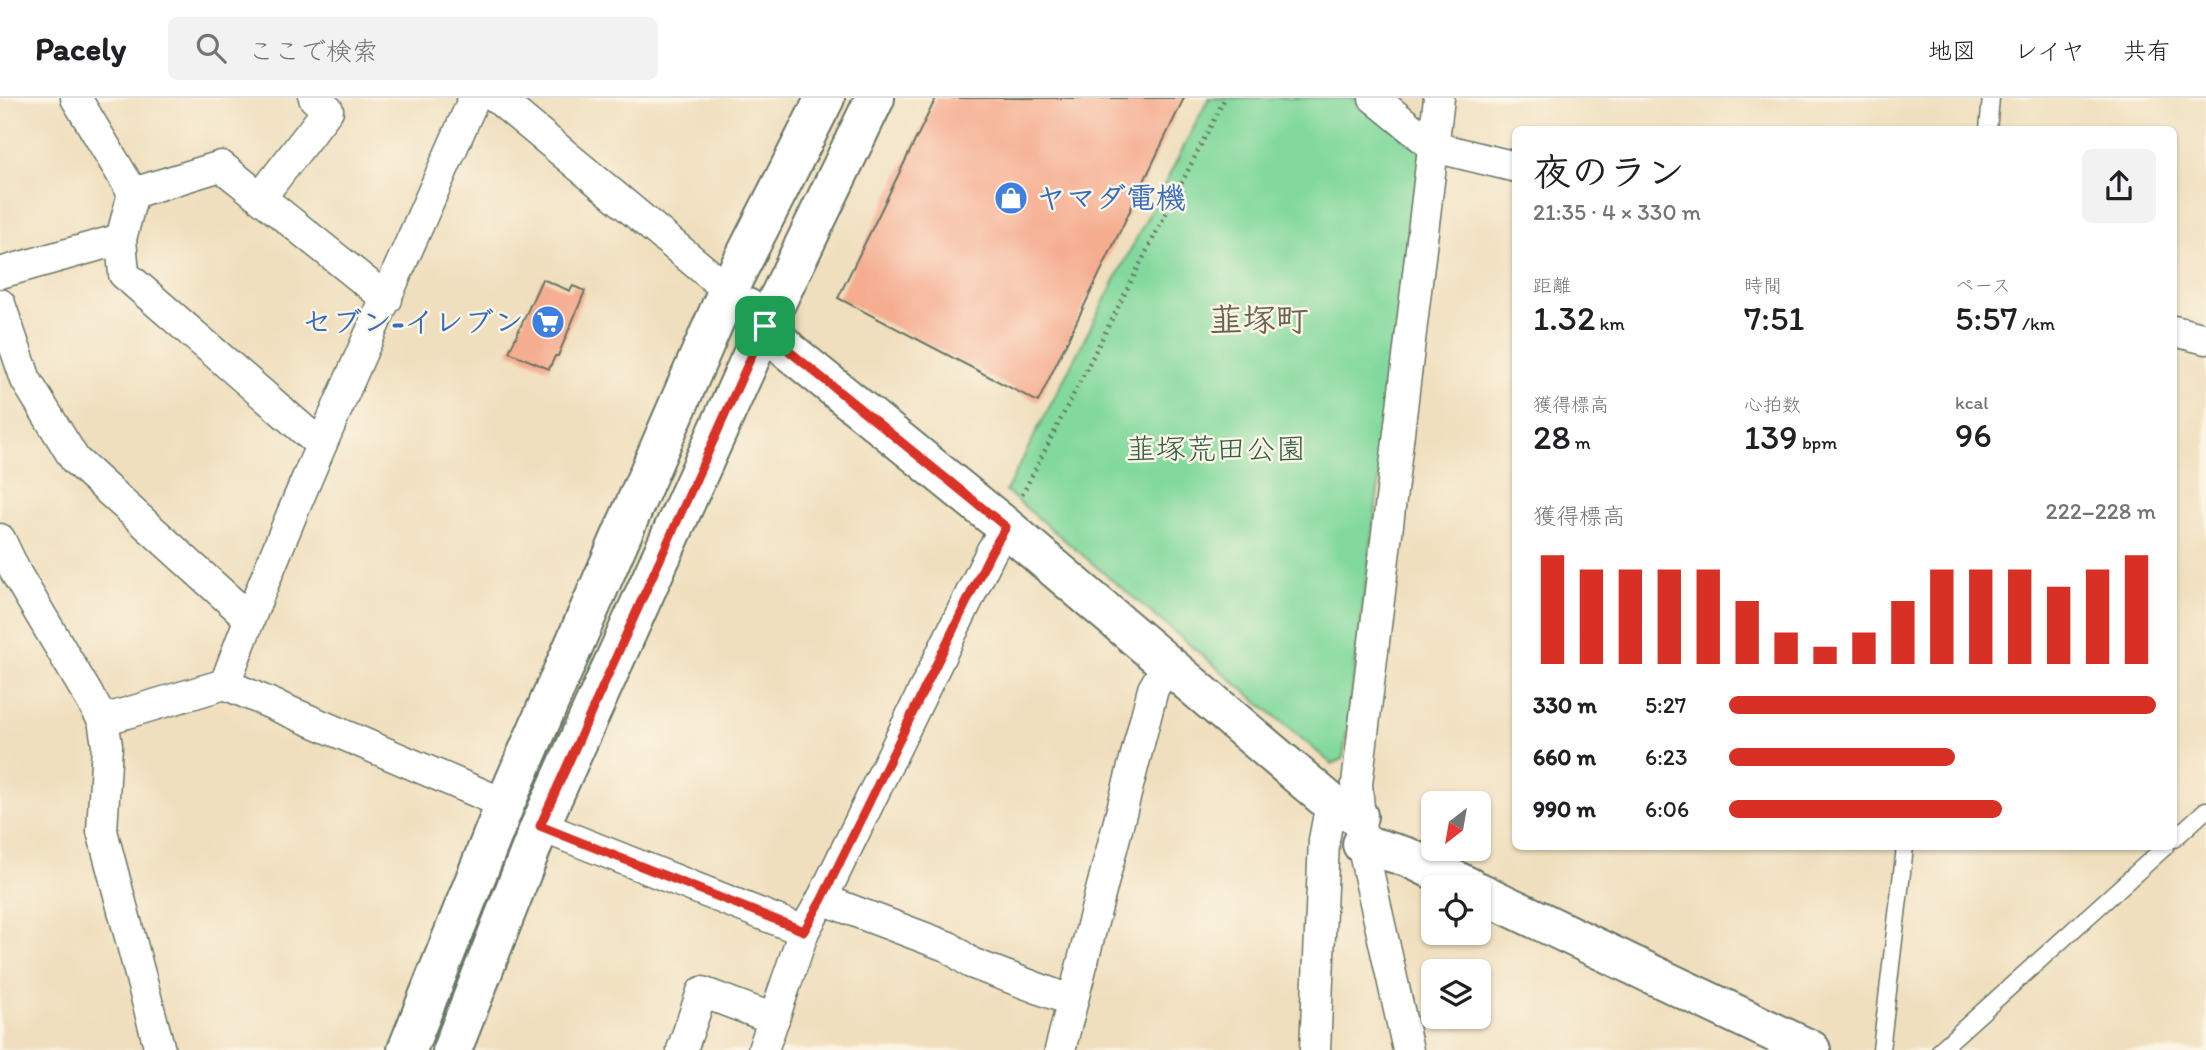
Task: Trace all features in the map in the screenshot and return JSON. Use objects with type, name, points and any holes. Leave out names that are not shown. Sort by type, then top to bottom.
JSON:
[{"type":"street","points":[[76,98],[133,193],[121,239],[124,274],[321,445]]},
{"type":"street","points":[[261,197],[328,110],[313,98]]},
{"type":"street","points":[[225,684],[249,618],[321,445],[474,98]]},
{"type":"street","points":[[497,98],[728,290],[789,351],[1006,527],[1351,821],[1407,858],[1443,875]]},
{"type":"street","points":[[407,1050],[505,804],[728,290],[825,98]]},
{"type":"street","points":[[452,1050],[540,826],[765,326],[875,98]]},
{"type":"street","points":[[1374,98],[1434,147],[1512,166]]},
{"type":"street","points":[[1408,1050],[1351,821],[1439,98]]},
{"type":"street","points":[[133,193],[221,166],[387,299]]},
{"type":"street","points":[[0,273],[121,239]]},
{"type":"street","points":[[0,304],[26,380],[75,460],[249,618]]},
{"type":"street","points":[[2177,332],[2206,339]]},
{"type":"street","points":[[763,1050],[804,931],[1006,527]]},
{"type":"street","points":[[0,539],[9,578],[103,720],[107,745],[102,831],[160,1050]]},
{"type":"street","points":[[1060,1050],[1153,689],[1167,665]]},
{"type":"street","points":[[103,720],[225,684],[505,804]]},
{"type":"street","points":[[1315,1050],[1324,840],[1351,821]]},
{"type":"street","points":[[540,826],[804,931]]},
{"type":"street","points":[[1491,898],[1811,1050]]},
{"type":"street","points":[[822,899],[949,947],[971,963],[1072,1001]]},
{"type":"street","points":[[682,1050],[702,992],[774,1019]]},
{"type":"lane","points":[[1988,126],[1991,98]]},
{"type":"lane","points":[[2177,836],[2206,810]]},
{"type":"lane","points":[[1881,1050],[1905,850]]},
{"type":"lane","points":[[1940,1050],[2162,850]]},
{"type":"path","points":[[1006,527],[1224,98]]},
{"type":"green space","name":"韮塚荒田公園","points":[[1209,98],[1354,98],[1422,153],[1343,759],[1332,764],[1006,491]]},
{"type":"building","name":"ヤマダ電機","points":[[936,98],[1184,98],[1038,402],[838,298]]},
{"type":"building","name":"セブン-イレブン","points":[[542,279],[570,291],[573,286],[585,291],[558,356],[555,356],[549,369],[509,352]]},
{"type":"place","name":"ヤマダ電機","points":[[1011,198]]},
{"type":"place","name":"セブン-イレブン","points":[[548,322]]},
{"type":"district","name":"韮塚町","points":[[1259,319]]},
{"type":"route","points":[[765,326],[789,351],[1006,527],[991,552],[804,931],[540,826],[765,326]]}]
